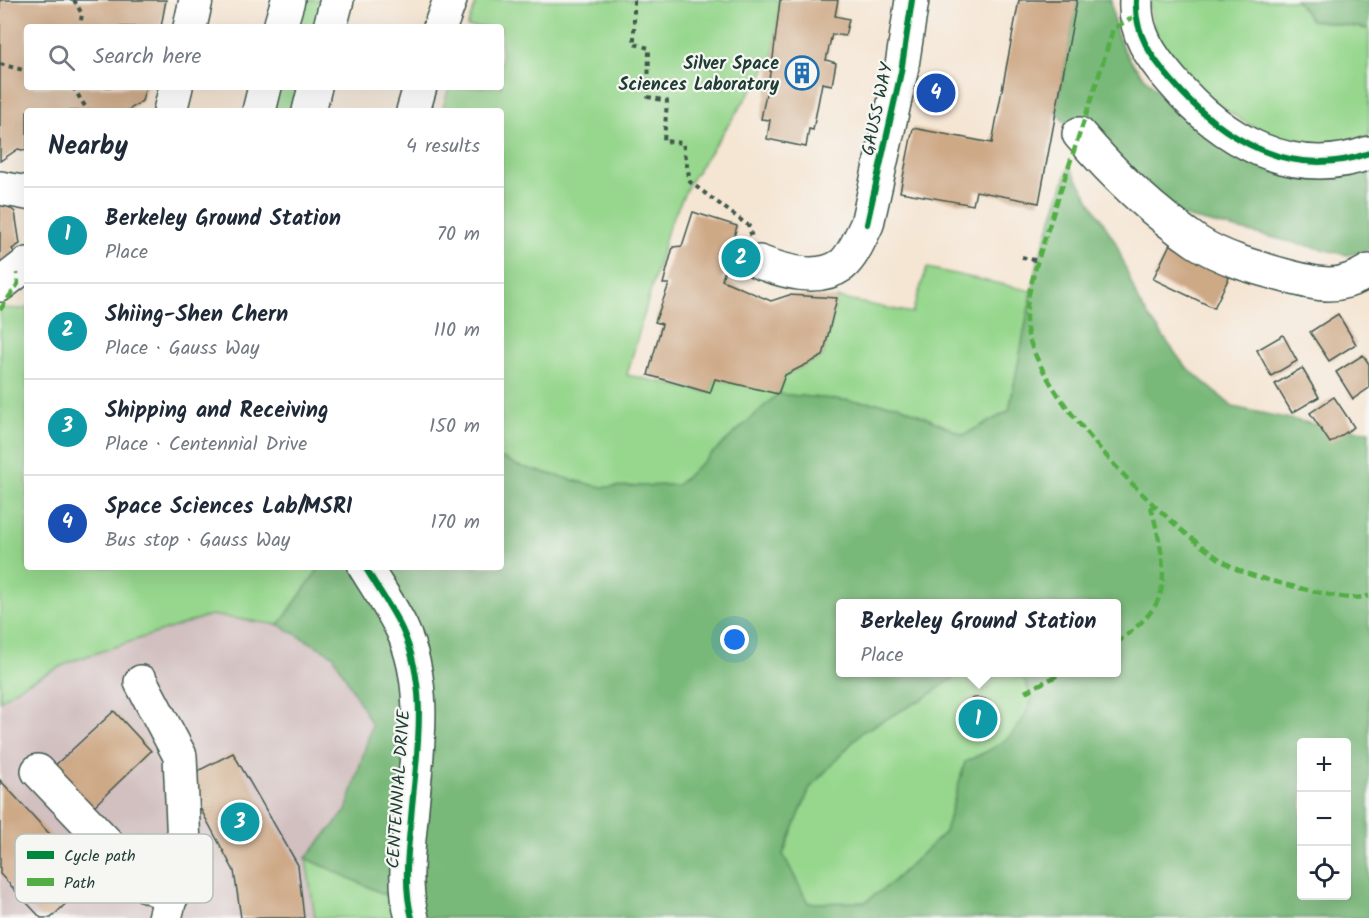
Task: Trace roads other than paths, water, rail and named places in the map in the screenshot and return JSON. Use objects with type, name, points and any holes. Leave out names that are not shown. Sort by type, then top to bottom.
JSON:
[{"type":"street","points":[[191,24],[196,0]]},
{"type":"street","points":[[281,24],[288,0]]},
{"type":"street","points":[[331,24],[337,0]]},
{"type":"street","points":[[441,24],[450,0]]},
{"type":"street","name":"GAUSS WAY","points":[[759,262],[784,272],[819,273],[842,264],[867,224],[901,72],[912,0]]},
{"type":"street","points":[[1136,0],[1135,16],[1142,39],[1158,65],[1205,115],[1234,138],[1269,154],[1305,161],[1342,160],[1369,153]]},
{"type":"street","points":[[171,108],[175,90]]},
{"type":"street","points":[[260,108],[264,90]]},
{"type":"street","points":[[310,108],[314,90]]},
{"type":"street","points":[[414,108],[419,90]]},
{"type":"street","points":[[1079,134],[1105,165],[1198,243],[1254,268],[1304,281],[1336,286],[1369,271]]},
{"type":"street","points":[[0,188],[24,192]]},
{"type":"street","points":[[0,285],[24,266]]},
{"type":"street","name":"CENTENNIAL DRIVE","points":[[367,570],[402,630],[413,664],[418,697],[420,733],[406,875],[412,918]]},
{"type":"street","points":[[141,682],[180,756],[184,834]]},
{"type":"street","points":[[38,771],[98,834]]},
{"type":"place","name":"Silver Space Sciences Laboratory","points":[[802,73]]},
{"type":"place","name":"Space Sciences Lab/MSRI","points":[[936,93]]},
{"type":"place","name":"Shiing-Shen Chern","points":[[741,258]]},
{"type":"place","name":"Berkeley Ground Station","points":[[978,719]]},
{"type":"place","name":"Shipping and Receiving","points":[[240,822]]}]
